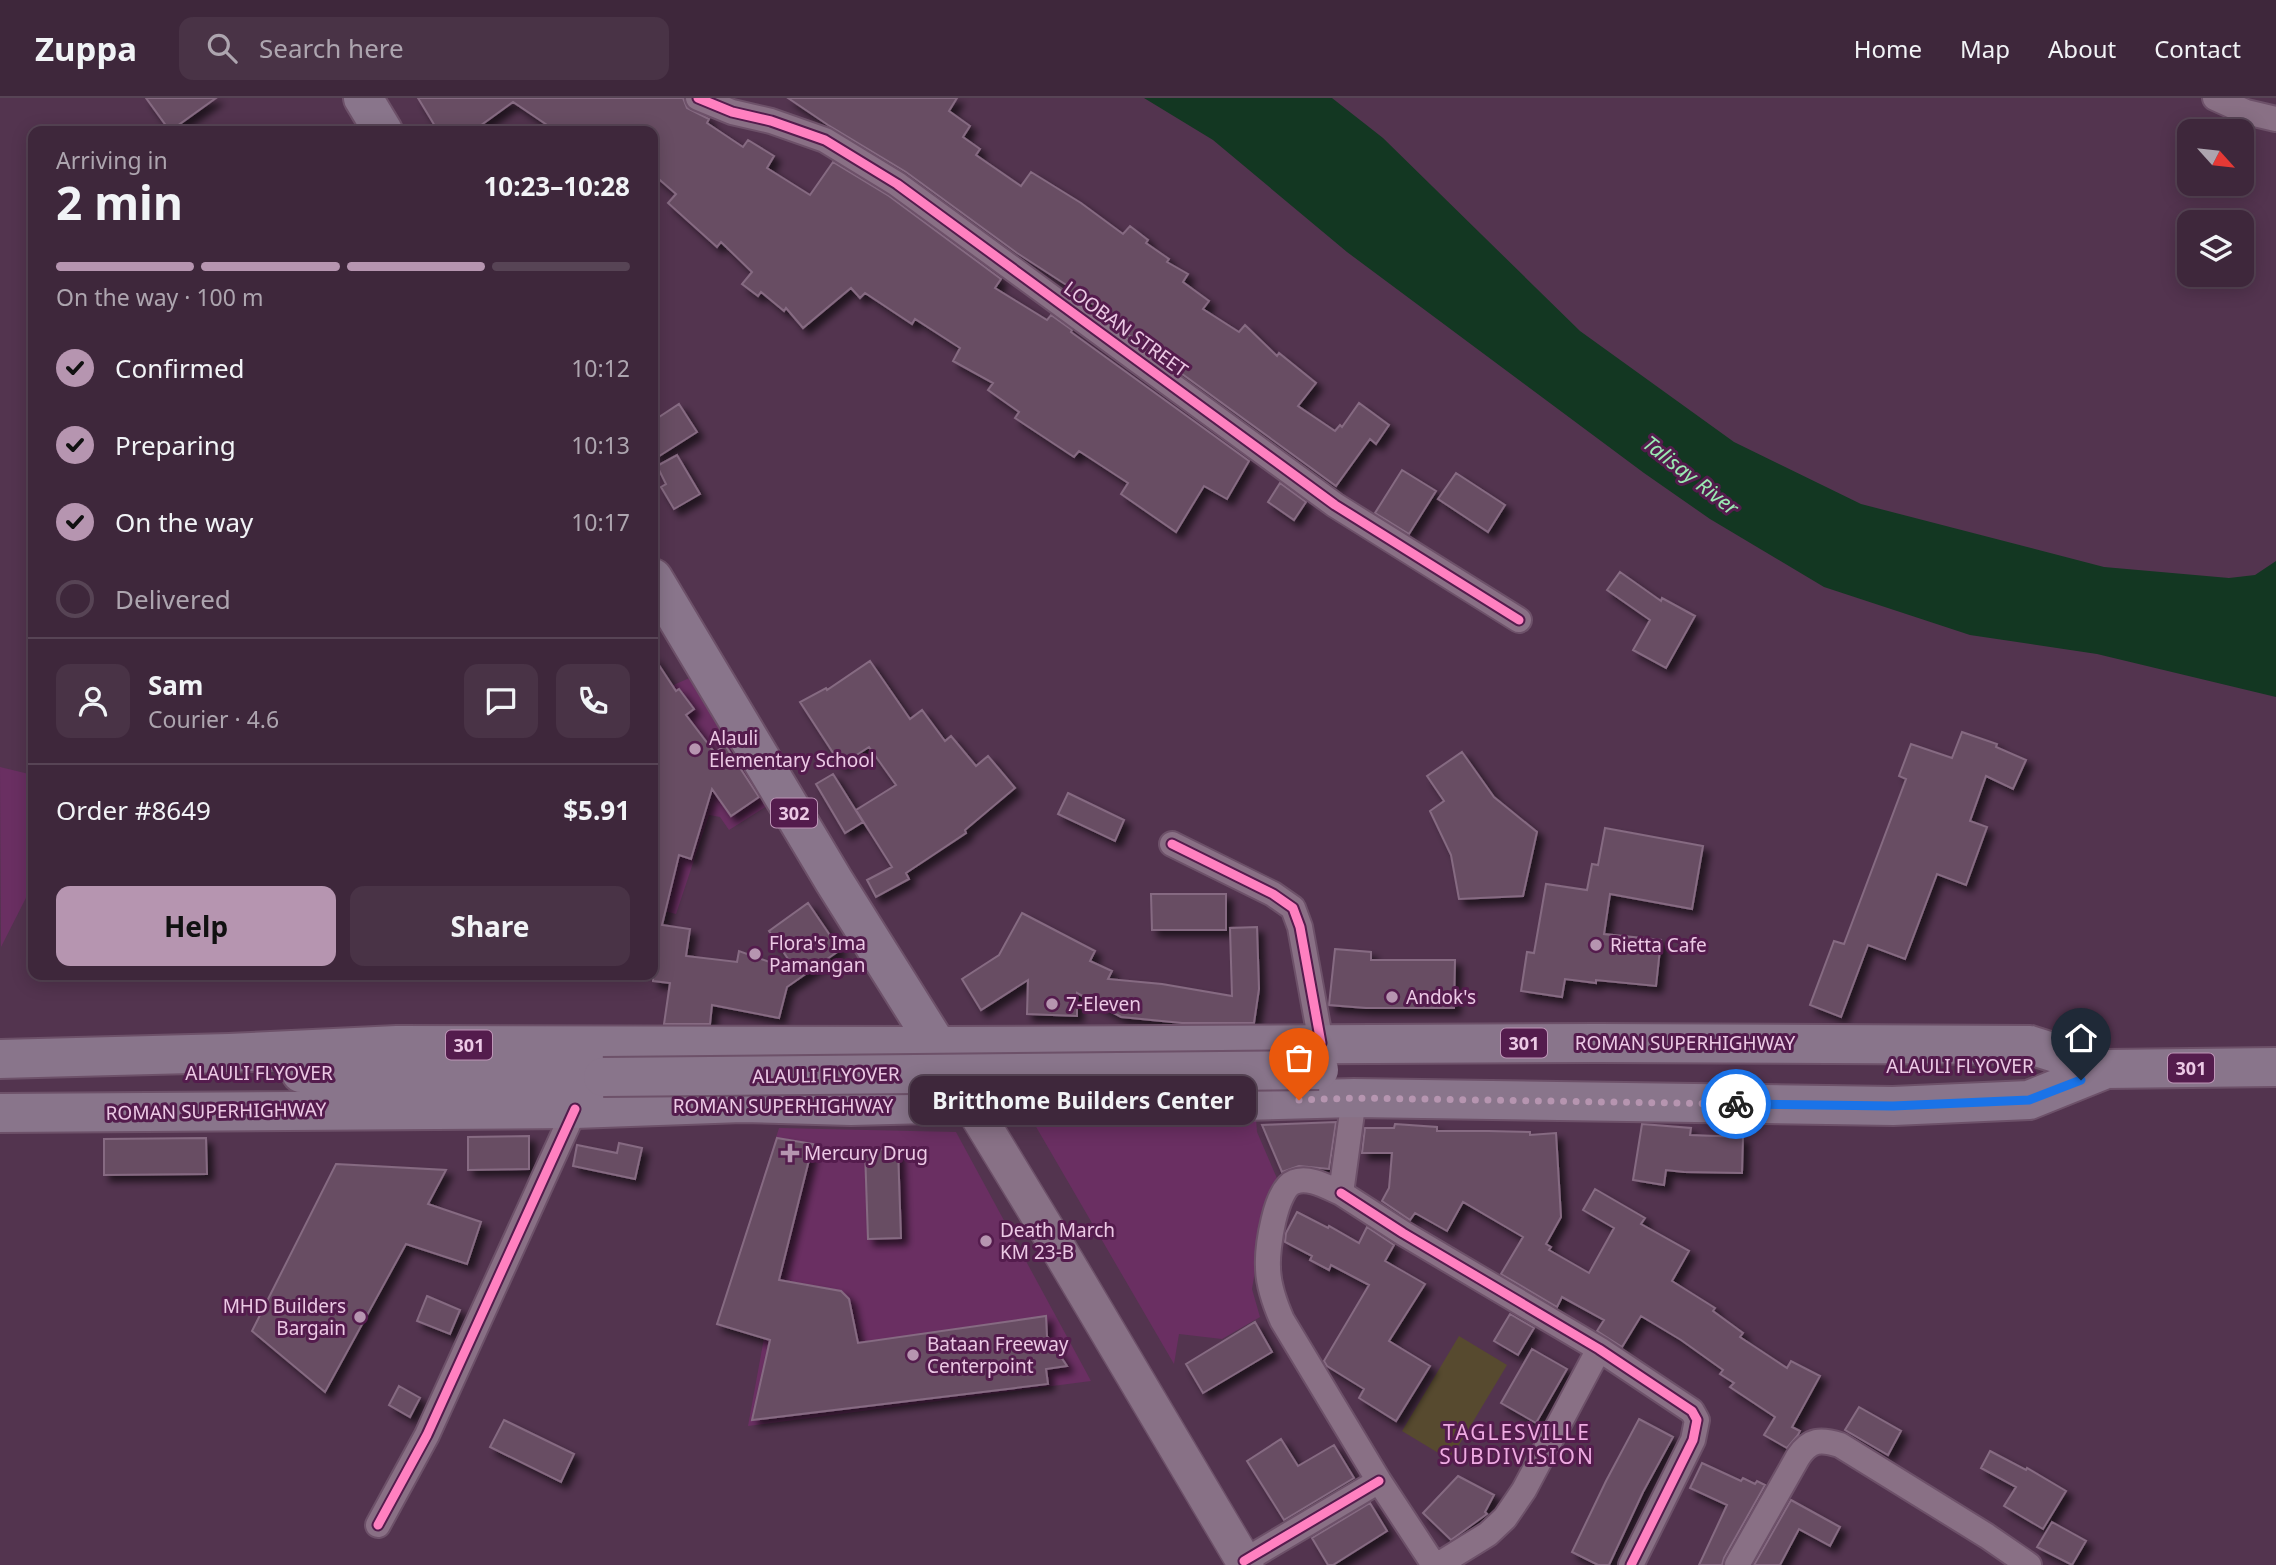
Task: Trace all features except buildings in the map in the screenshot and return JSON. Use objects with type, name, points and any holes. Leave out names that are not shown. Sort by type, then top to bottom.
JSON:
[{"type":"main road","points":[[363,98],[380,126]]},
{"type":"main road","name":"302","points":[[658,586],[834,881],[938,1046],[1245,1563]]},
{"type":"main road","name":"301","points":[[0,1059],[397,1045],[938,1046],[1319,1066]]},
{"type":"main road","name":"ALAULI FLYOVER","points":[[0,1095],[593,1094],[1319,1066],[2030,1065],[2106,1069]]},
{"type":"main road","name":"ROMAN SUPERHIGHWAY","points":[[0,1114],[593,1094],[851,1106],[970,1103],[1090,1105],[1354,1098],[1893,1106],[2029,1100],[2106,1069],[2276,1067]]},
{"type":"main road","name":"ALAULI FLYOVER","points":[[0,1077],[229,1072],[593,1094]]},
{"type":"street","name":"LOOBAN STREET","points":[[698,98],[732,112],[771,121],[825,140],[897,184],[1335,505],[1519,620]]},
{"type":"street","points":[[2215,98],[2246,112],[2276,118]]},
{"type":"street","points":[[1172,844],[1273,894],[1293,908],[1300,927],[1319,1066]]},
{"type":"street","points":[[378,1525],[427,1435],[593,1094]]},
{"type":"street","points":[[1341,1193],[1354,1098]]},
{"type":"street","points":[[1599,1349],[1524,1490],[1504,1518],[1488,1534],[1436,1565],[1379,1481],[1282,1320],[1274,1302],[1268,1269],[1270,1242],[1283,1192],[1291,1182],[1301,1180],[1318,1183],[1341,1193],[1403,1233],[1599,1349],[1687,1406],[1698,1420],[1693,1440],[1631,1565]]},
{"type":"street","points":[[1737,1565],[1798,1457],[1805,1447],[1814,1441],[1840,1445],[2029,1565]]},
{"type":"street","points":[[1245,1563],[1379,1481]]},
{"type":"shaded area","name":"Alauli Elementary School","points":[[694,676],[770,804],[729,830],[720,817],[709,815],[676,914],[658,909],[658,692]]},
{"type":"shaded area","points":[[0,767],[28,774],[28,894],[1,947]]},
{"type":"shaded area","points":[[1256,1118],[1257,1132],[1279,1183],[1267,1200],[1252,1289],[1260,1317],[1222,1339],[1179,1334],[1174,1364],[1035,1125]]},
{"type":"shaded area","points":[[779,1128],[956,1132],[1091,1381],[748,1426],[764,1338],[717,1324]]},
{"type":"shaded area","points":[[1459,1336],[1507,1365],[1450,1460],[1402,1431]]},
{"type":"water","name":"Talisay River","points":[[1144,98],[1332,98],[1383,138],[1580,331],[1734,442],[1861,504],[2104,567],[2229,578],[2255,575],[2276,561],[2276,697],[2097,654],[1970,635],[1824,587],[1710,519],[1644,473],[1347,252],[1213,140]]},
{"type":"cycle path","points":[[698,98],[732,112],[771,121],[825,140],[897,184],[1335,505],[1519,620]]},
{"type":"cycle path","points":[[1172,844],[1273,894],[1293,908],[1300,927],[1321,1043]]},
{"type":"cycle path","points":[[378,1525],[427,1435],[575,1109]]},
{"type":"cycle path","points":[[1341,1193],[1403,1233],[1599,1349],[1692,1411],[1697,1420],[1693,1440],[1631,1565]]},
{"type":"cycle path","points":[[1244,1561],[1379,1481]]},
{"type":"way so far","points":[[1299,1100],[1354,1098],[1736,1104]]},
{"type":"place","name":"Alauli Elementary School","points":[[695,749]]},
{"type":"place","name":"Rietta Cafe","points":[[1596,945]]},
{"type":"place","name":"Flora's Ima Pamangan","points":[[755,954]]},
{"type":"place","name":"Andok's","points":[[1392,997]]},
{"type":"place","name":"7-Eleven","points":[[1052,1004]]},
{"type":"place","name":"Britthome Builders Center","points":[[1299,1100]]},
{"type":"place","name":"Mercury Drug","points":[[790,1153]]},
{"type":"place","name":"Death March KM 23-B","points":[[986,1241]]},
{"type":"place","name":"MHD Builders Bargain","points":[[360,1317]]},
{"type":"place","name":"Bataan Freeway Centerpoint","points":[[913,1355]]},
{"type":"district","name":"TAGLESVILLE SUBDIVISION","points":[[1517,1444]]},
{"type":"route","points":[[1736,1104],[1893,1106],[2029,1100],[2081,1080]]}]
